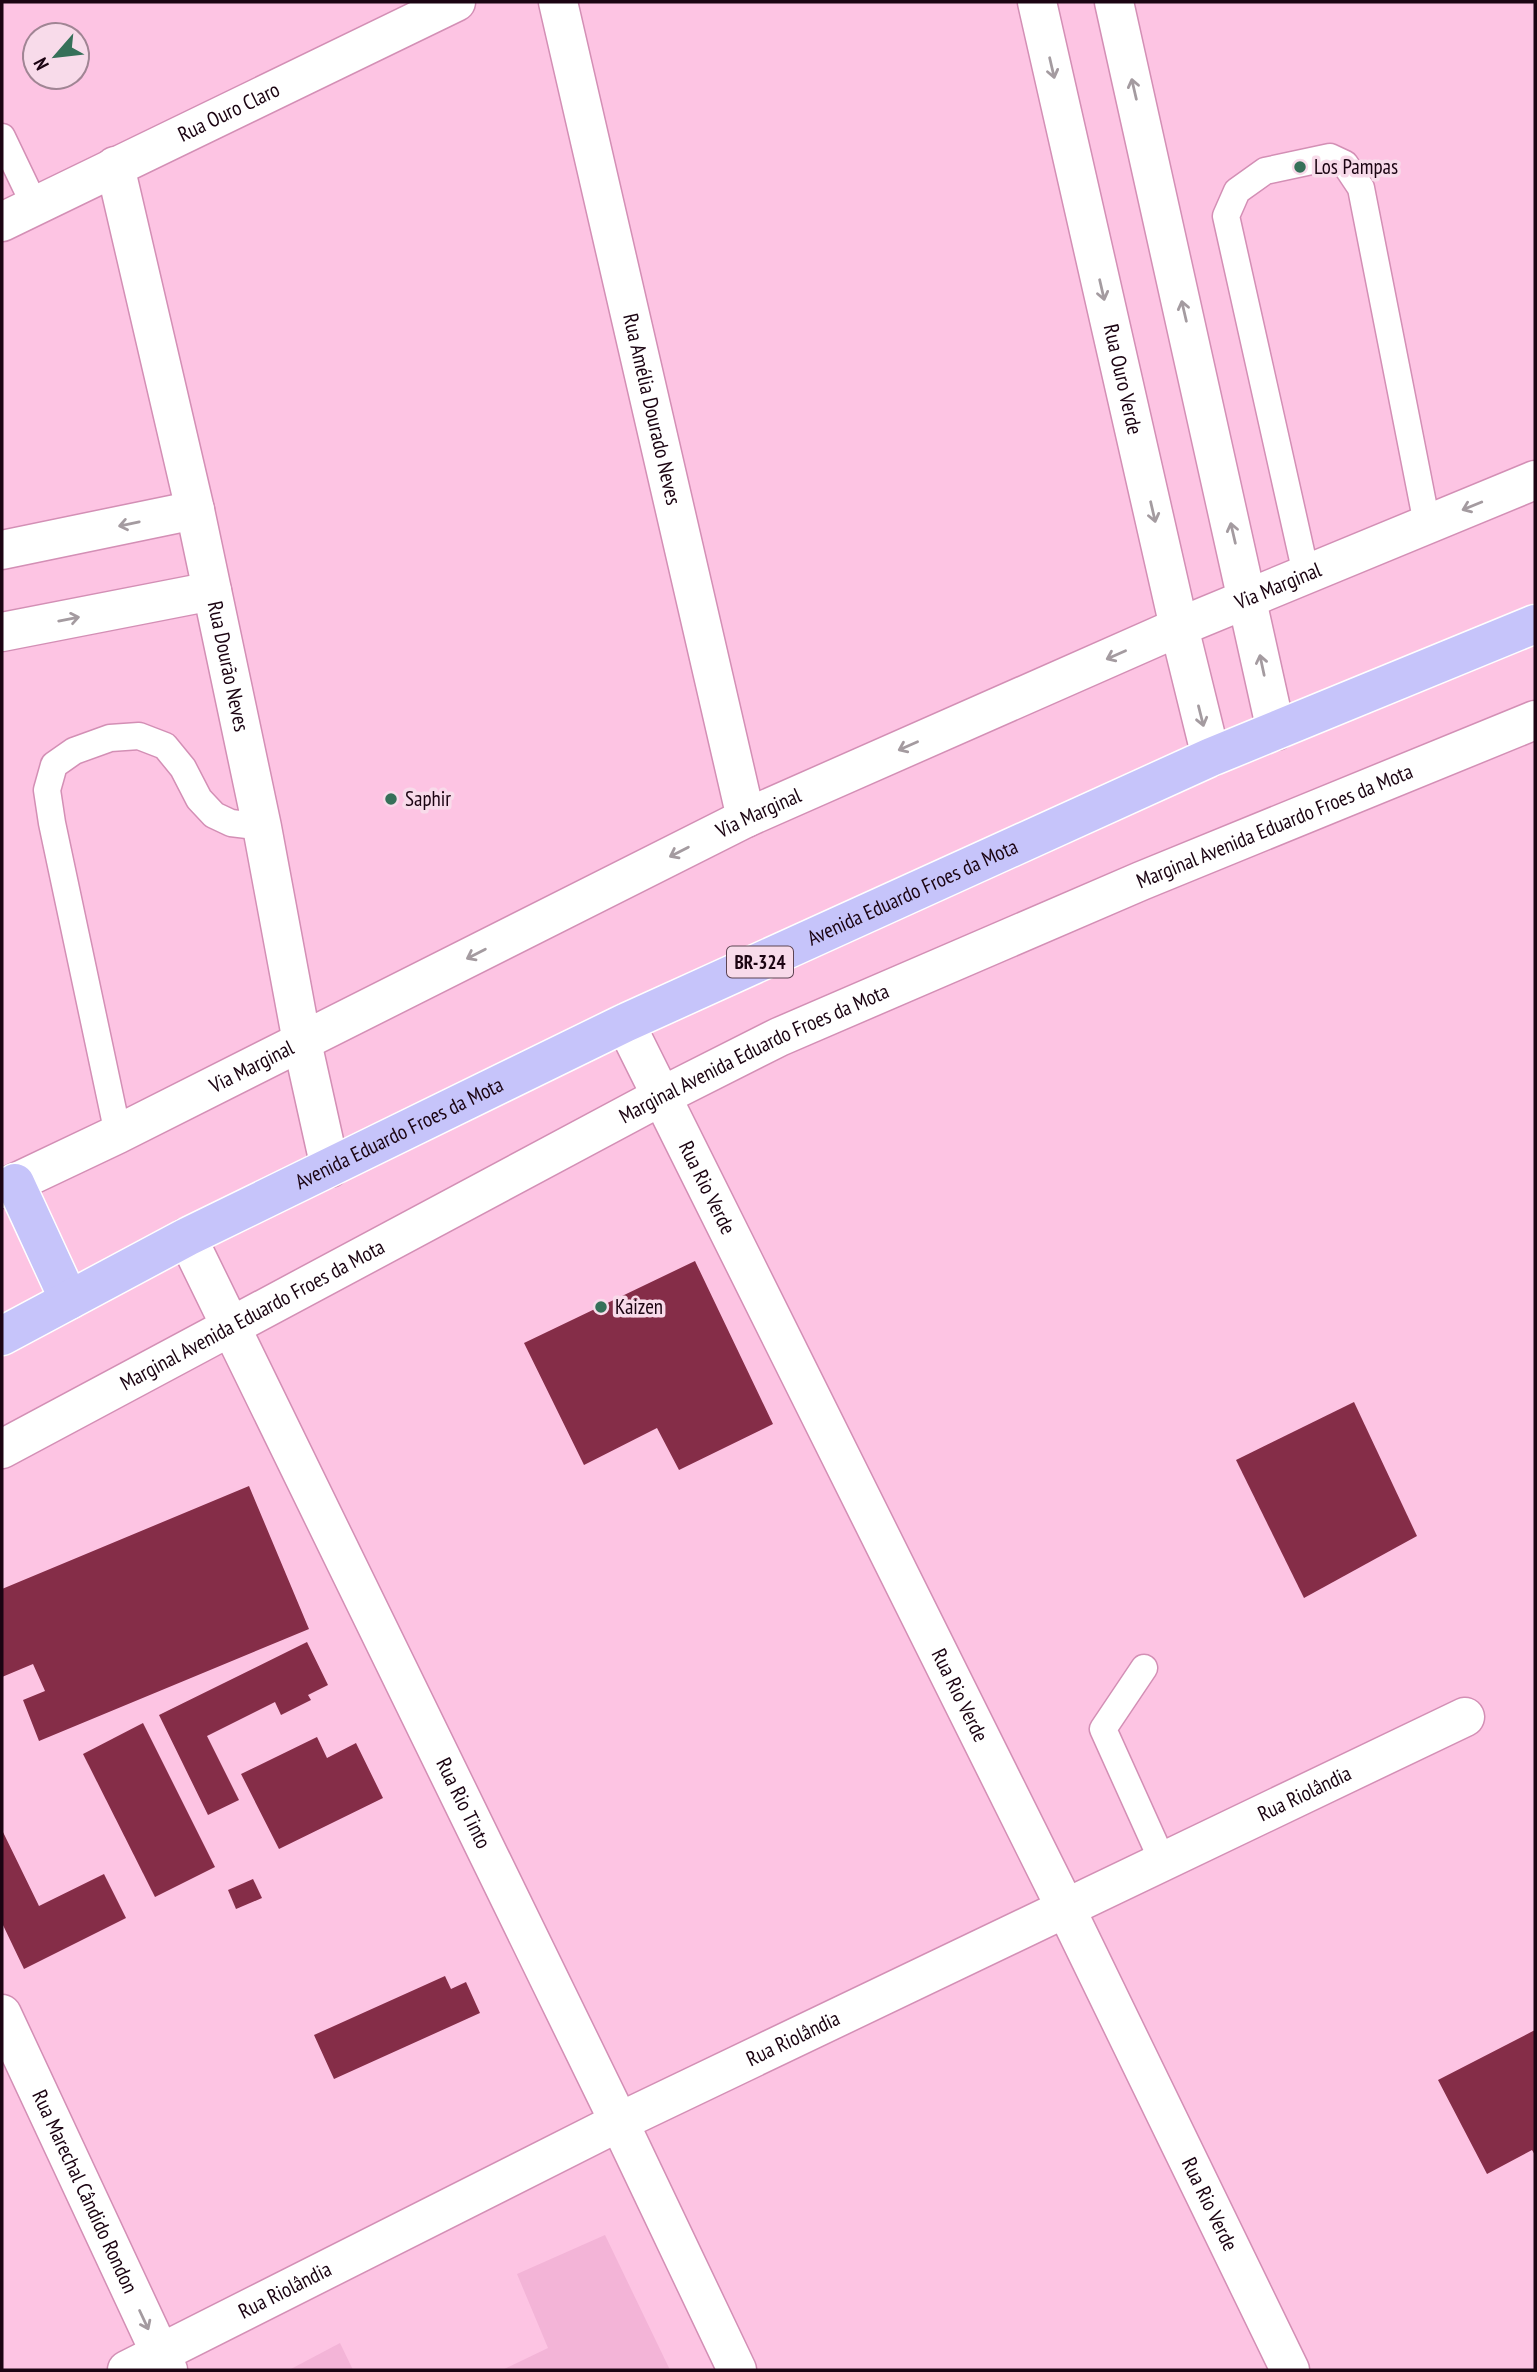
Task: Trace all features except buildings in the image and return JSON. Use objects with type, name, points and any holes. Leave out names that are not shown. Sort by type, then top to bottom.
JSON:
[{"type":"highway","name":"Avenida Eduardo Froes da Mota","points":[[2,1336],[187,1237],[625,1023],[1211,757],[1535,624]]},
{"type":"highway","points":[[8,1186],[69,1300]]},
{"type":"street","name":"Rua Ouro Claro","points":[[18,214],[456,2]]},
{"type":"street","name":"Rua Amélia Dourado Neves","points":[[558,2],[746,818]]},
{"type":"street","name":"Rua Ouro Verde","points":[[1037,2],[1211,757]]},
{"type":"street","points":[[1114,2],[1276,731]]},
{"type":"street","name":"Rua Dourão Neves","points":[[116,166],[195,510],[262,827],[302,1042],[330,1168]]},
{"type":"street","name":"Via Marginal","points":[[8,1186],[118,1134],[746,818],[1179,627],[1535,481]]},
{"type":"street","points":[[2,550],[195,510]]},
{"type":"street","points":[[2,632],[212,591]]},
{"type":"street","name":"Marginal Avenida Eduardo Froes da Mota","points":[[2,1449],[660,1097],[804,1027],[1141,881],[1535,720]]},
{"type":"street","name":"Rua Rio Verde","points":[[625,1023],[1066,1909],[1290,2370]]},
{"type":"street","name":"Rua Rio Tinto","points":[[187,1237],[619,2122],[737,2370]]},
{"type":"street","name":"Rua Riolândia","points":[[127,2370],[164,2362],[619,2122],[1465,1717]]},
{"type":"street","name":"Rua Marechal Cândido Rondon","points":[[2,2014],[164,2362]]},
{"type":"lane","points":[[2,138],[18,214]]},
{"type":"lane","points":[[1306,574],[1226,216],[1237,191],[1265,171],[1330,157],[1345,164],[1361,188],[1427,524]]},
{"type":"lane","points":[[118,1134],[52,823],[47,790],[54,765],[74,751],[110,738],[139,736],[165,746],[183,768],[199,799],[214,815],[231,823],[262,827]]},
{"type":"lane","points":[[1144,1668],[1103,1729],[1164,1862]]},
{"type":"shaded area","points":[[605,2235],[670,2370],[502,2370],[548,2348],[517,2274]]},
{"type":"shaded area","points":[[340,2343],[353,2370],[289,2370]]},
{"type":"place","name":"Los Pampas","points":[[1300,167]]},
{"type":"place","name":"Saphir","points":[[391,799]]},
{"type":"place","name":"Kaizen","points":[[601,1307]]}]
